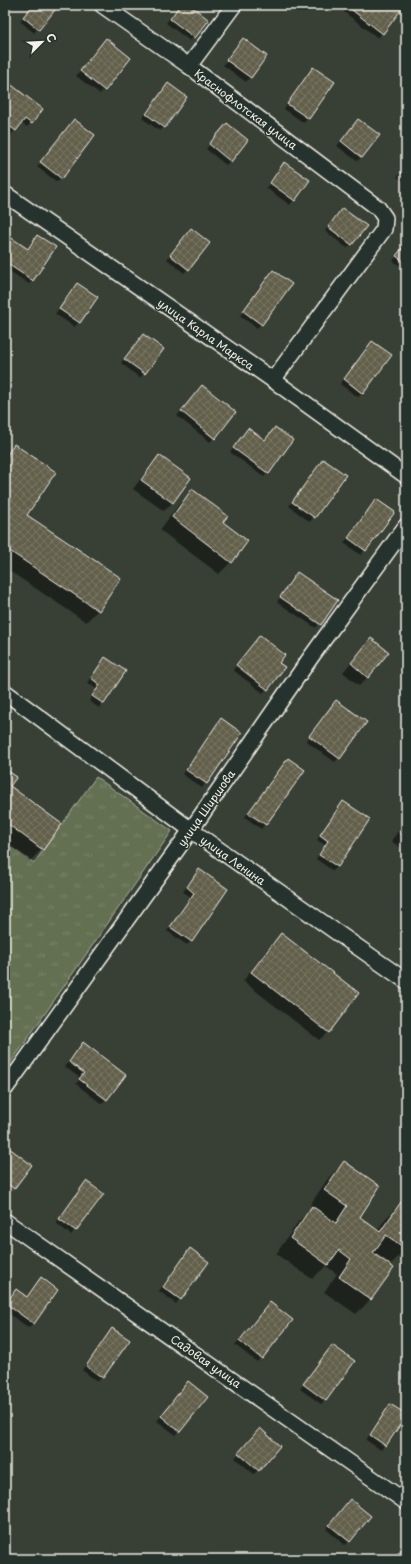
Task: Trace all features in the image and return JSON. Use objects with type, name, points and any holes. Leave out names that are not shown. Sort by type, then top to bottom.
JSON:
[{"type":"street","name":"Краснофлотская улица","points":[[102,5],[188,66],[378,208],[385,218],[384,229],[273,380]]},
{"type":"street","points":[[188,66],[234,5]]},
{"type":"street","name":"улица Карла Маркса","points":[[5,194],[273,380],[406,476]]},
{"type":"street","name":"улица Ширшова","points":[[5,1089],[191,830],[310,657],[406,526]]},
{"type":"street","name":"улица Ленина","points":[[5,692],[191,830],[406,981]]},
{"type":"street","name":"Садовая улица","points":[[5,1221],[406,1502]]},
{"type":"green space","points":[[96,777],[172,831],[5,1071],[5,843],[34,863]]},
{"type":"building","points":[[33,5],[59,5],[39,30],[23,17]]},
{"type":"building","points":[[180,5],[190,5],[209,20],[195,38],[170,19]]},
{"type":"building","points":[[349,5],[400,5],[403,7],[383,34],[348,7]]},
{"type":"building","points":[[106,38],[131,58],[105,91],[80,71]]},
{"type":"building","points":[[243,38],[267,56],[251,78],[226,60]]},
{"type":"building","points":[[313,67],[335,82],[309,119],[287,104]]},
{"type":"building","points":[[5,80],[43,109],[32,124],[25,119],[16,131],[8,125],[5,129]]},
{"type":"building","points":[[168,83],[187,97],[165,128],[146,114]]},
{"type":"building","points":[[74,119],[95,135],[62,179],[40,162]]},
{"type":"building","points":[[358,119],[380,135],[362,158],[341,141]]},
{"type":"building","points":[[227,123],[248,140],[231,162],[209,144]]},
{"type":"building","points":[[284,162],[310,180],[295,201],[270,183]]},
{"type":"building","points":[[406,166],[406,177],[401,173]]},
{"type":"building","points":[[342,208],[367,226],[352,245],[328,227]]},
{"type":"building","points":[[191,228],[210,243],[189,270],[170,255]]},
{"type":"building","points":[[7,235],[28,249],[37,235],[56,247],[33,281],[5,262],[5,238]]},
{"type":"building","points":[[406,243],[406,263],[396,256]]},
{"type":"building","points":[[273,270],[292,284],[262,325],[243,311]]},
{"type":"building","points":[[77,283],[98,297],[80,323],[59,309]]},
{"type":"building","points":[[143,334],[164,349],[145,374],[124,359]]},
{"type":"building","points":[[372,341],[392,355],[363,394],[344,379]]},
{"type":"building","points":[[202,385],[236,412],[215,439],[181,411]]},
{"type":"building","points":[[275,427],[293,440],[269,474],[233,448],[248,428],[265,440]]},
{"type":"building","points":[[14,444],[56,472],[27,515],[121,578],[99,611],[5,548],[5,458]]},
{"type":"building","points":[[159,455],[191,478],[173,503],[141,480]]},
{"type":"building","points":[[323,459],[346,475],[315,518],[292,502]]},
{"type":"building","points":[[192,489],[228,516],[223,522],[248,541],[232,563],[172,517]]},
{"type":"building","points":[[376,499],[395,512],[366,551],[348,538]]},
{"type":"building","points":[[297,572],[338,600],[321,625],[280,597]]},
{"type":"building","points":[[260,635],[285,655],[279,663],[285,667],[268,690],[236,665]]},
{"type":"building","points":[[371,638],[389,652],[368,678],[351,663]]},
{"type":"building","points":[[105,657],[126,671],[104,704],[92,696],[100,685],[91,678]]},
{"type":"building","points":[[336,700],[367,722],[340,759],[309,736]]},
{"type":"building","points":[[221,718],[242,733],[207,784],[186,770]]},
{"type":"building","points":[[288,758],[305,770],[266,825],[248,813]]},
{"type":"building","points":[[5,769],[17,777],[10,786],[62,824],[43,850],[5,822]]},
{"type":"building","points":[[343,801],[370,819],[338,867],[319,855],[328,841],[320,835]]},
{"type":"building","points":[[406,822],[406,837],[399,832]]},
{"type":"building","points":[[199,869],[228,889],[192,942],[170,927],[194,893],[187,887]]},
{"type":"building","points":[[281,933],[359,993],[329,1033],[251,972]]},
{"type":"building","points":[[83,1042],[126,1075],[107,1100],[79,1079],[84,1073],[69,1062]]},
{"type":"building","points":[[5,1145],[32,1165],[14,1189],[5,1182]]},
{"type":"building","points":[[344,1161],[380,1186],[360,1217],[380,1232],[401,1202],[406,1205],[406,1249],[386,1235],[373,1253],[394,1268],[371,1300],[339,1277],[351,1259],[339,1250],[328,1265],[290,1238],[312,1206],[336,1223],[347,1206],[324,1190]]},
{"type":"building","points":[[86,1181],[104,1194],[76,1231],[59,1219]]},
{"type":"building","points":[[190,1248],[209,1262],[181,1300],[163,1287]]},
{"type":"building","points":[[41,1277],[58,1290],[34,1324],[6,1304],[16,1289],[27,1297]]},
{"type":"building","points":[[270,1302],[293,1320],[262,1359],[239,1341]]},
{"type":"building","points":[[112,1328],[130,1340],[103,1378],[86,1366]]},
{"type":"building","points":[[332,1345],[355,1361],[326,1401],[303,1384]]},
{"type":"building","points":[[188,1381],[208,1397],[180,1432],[161,1416]]},
{"type":"building","points":[[390,1404],[406,1414],[406,1416],[386,1446],[370,1435]]},
{"type":"building","points":[[260,1428],[280,1446],[259,1471],[238,1453]]},
{"type":"building","points":[[350,1499],[371,1516],[350,1542],[329,1525]]},
{"type":"building","points":[[406,1543],[406,1559],[394,1559]]}]
